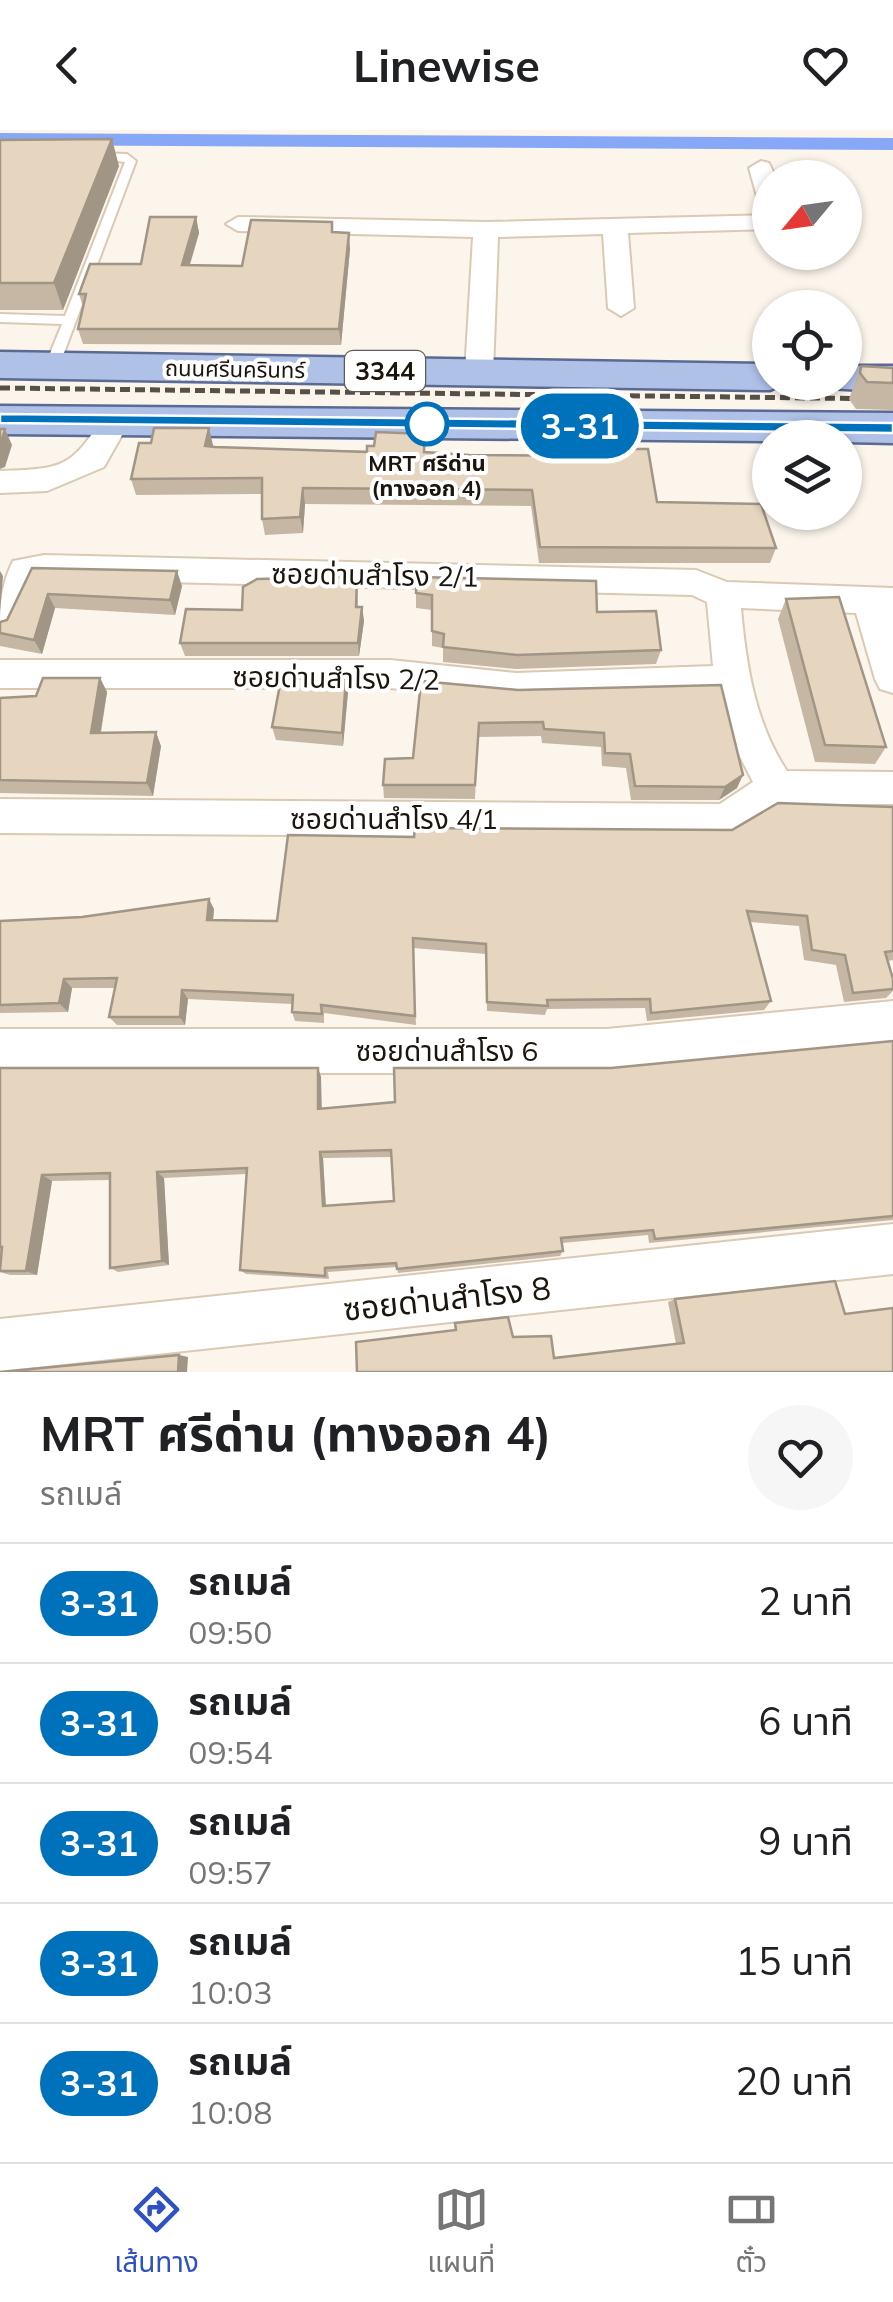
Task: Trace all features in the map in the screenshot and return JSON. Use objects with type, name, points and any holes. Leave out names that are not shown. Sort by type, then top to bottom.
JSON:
[{"type":"main road","name":"ถนนศรีนครินทร์","points":[[0,365],[752,378]]},
{"type":"main road","points":[[862,378],[893,379]]},
{"type":"main road","name":"ถนนศรีนครินทร์","points":[[0,420],[893,428]]},
{"type":"street","points":[[238,224],[486,230],[752,222]]},
{"type":"street","points":[[614,226],[620,308]]},
{"type":"street","points":[[479,373],[486,230]]},
{"type":"street","points":[[0,482],[46,480],[93,460],[115,421]]},
{"type":"street","name":"ซอยด่านสำโรง 2/1","points":[[0,624],[26,570],[696,583],[723,595],[881,600]]},
{"type":"street","points":[[723,595],[732,680],[756,759],[777,788],[893,788]]},
{"type":"street","points":[[881,600],[893,679]]},
{"type":"street","name":"ซอยด่านสำโรง 2/2","points":[[0,674],[390,674],[516,687],[732,680]]},
{"type":"street","name":"ซอยด่านสำโรง 4/1","points":[[0,816],[726,822],[777,788]]},
{"type":"street","name":"ซอยด่านสำโรง 6","points":[[0,1051],[607,1050],[893,1023]]},
{"type":"street","name":"ซอยด่านสำโรง 8","points":[[0,1344],[893,1249]]},
{"type":"lane","points":[[52,366],[131,161],[127,157],[76,156]]},
{"type":"lane","points":[[0,318],[54,315],[70,320]]},
{"type":"building","points":[[112,139],[54,283],[0,283],[0,140]]},
{"type":"building","points":[[150,217],[196,217],[182,265],[242,266],[251,220],[332,222],[332,232],[349,233],[339,329],[78,329],[86,294],[79,294],[90,264],[141,264]]},
{"type":"building","points":[[862,366],[893,368],[893,383],[867,382]]},
{"type":"building","points":[[154,428],[209,428],[205,446],[215,447],[367,452],[367,446],[374,446],[376,432],[425,434],[424,452],[469,455],[594,456],[593,449],[648,449],[657,502],[752,504],[752,530],[770,530],[776,548],[540,547],[532,490],[303,488],[300,517],[262,519],[262,478],[131,479],[139,443],[151,443]]},
{"type":"building","points":[[32,568],[177,571],[170,600],[48,594],[34,640],[0,633],[0,622],[7,620]]},
{"type":"building","points":[[357,577],[356,607],[362,607],[358,643],[180,643],[186,609],[242,610],[243,587],[257,579]]},
{"type":"building","points":[[417,577],[596,581],[597,612],[656,611],[661,650],[517,655],[443,647],[444,634],[432,631],[432,595],[416,593]]},
{"type":"building","points":[[839,597],[886,747],[825,745],[786,599]]},
{"type":"building","points":[[43,678],[100,678],[91,733],[156,732],[147,783],[0,780],[0,698],[36,696]]},
{"type":"building","points":[[281,679],[346,679],[342,733],[272,727]]},
{"type":"building","points":[[421,681],[518,690],[721,685],[743,775],[725,787],[635,786],[630,754],[605,753],[604,733],[544,729],[543,722],[479,723],[475,785],[383,785],[385,759],[413,758]]},
{"type":"building","points":[[778,803],[893,807],[893,951],[885,952],[893,989],[853,993],[845,955],[812,950],[807,916],[747,911],[771,1001],[651,1013],[650,999],[547,1000],[548,1006],[487,1002],[486,944],[413,938],[415,1016],[321,1005],[322,1014],[292,1012],[293,995],[182,990],[180,1017],[109,1017],[117,978],[64,979],[59,1003],[0,1005],[0,921],[82,917],[209,899],[207,920],[277,921],[288,835],[414,837],[415,828],[732,830]]},
{"type":"building","points":[[893,1041],[893,1216],[655,1239],[653,1230],[561,1238],[563,1251],[397,1269],[396,1263],[325,1268],[325,1276],[240,1270],[247,1168],[157,1172],[162,1261],[110,1268],[110,1173],[42,1175],[26,1271],[0,1271],[0,1068],[318,1068],[318,1109],[395,1102],[394,1068],[611,1068]],"holes":[[[391,1150],[394,1201],[323,1206],[320,1152]]]},
{"type":"building","points":[[835,1281],[845,1314],[893,1308],[893,1372],[357,1372],[356,1342],[456,1330],[455,1323],[508,1317],[513,1337],[551,1336],[554,1358],[684,1343],[675,1299]]},
{"type":"building","points":[[179,1355],[178,1372],[0,1372]]},
{"type":"waterway","points":[[0,139],[893,144]]},
{"type":"railway","points":[[0,388],[893,399]]},
{"type":"bus line","name":"3-31","points":[[0,419],[893,428]]},
{"type":"place","name":"MRT ศรีด่าน (ทางออก 4)","points":[[427,424]]}]
